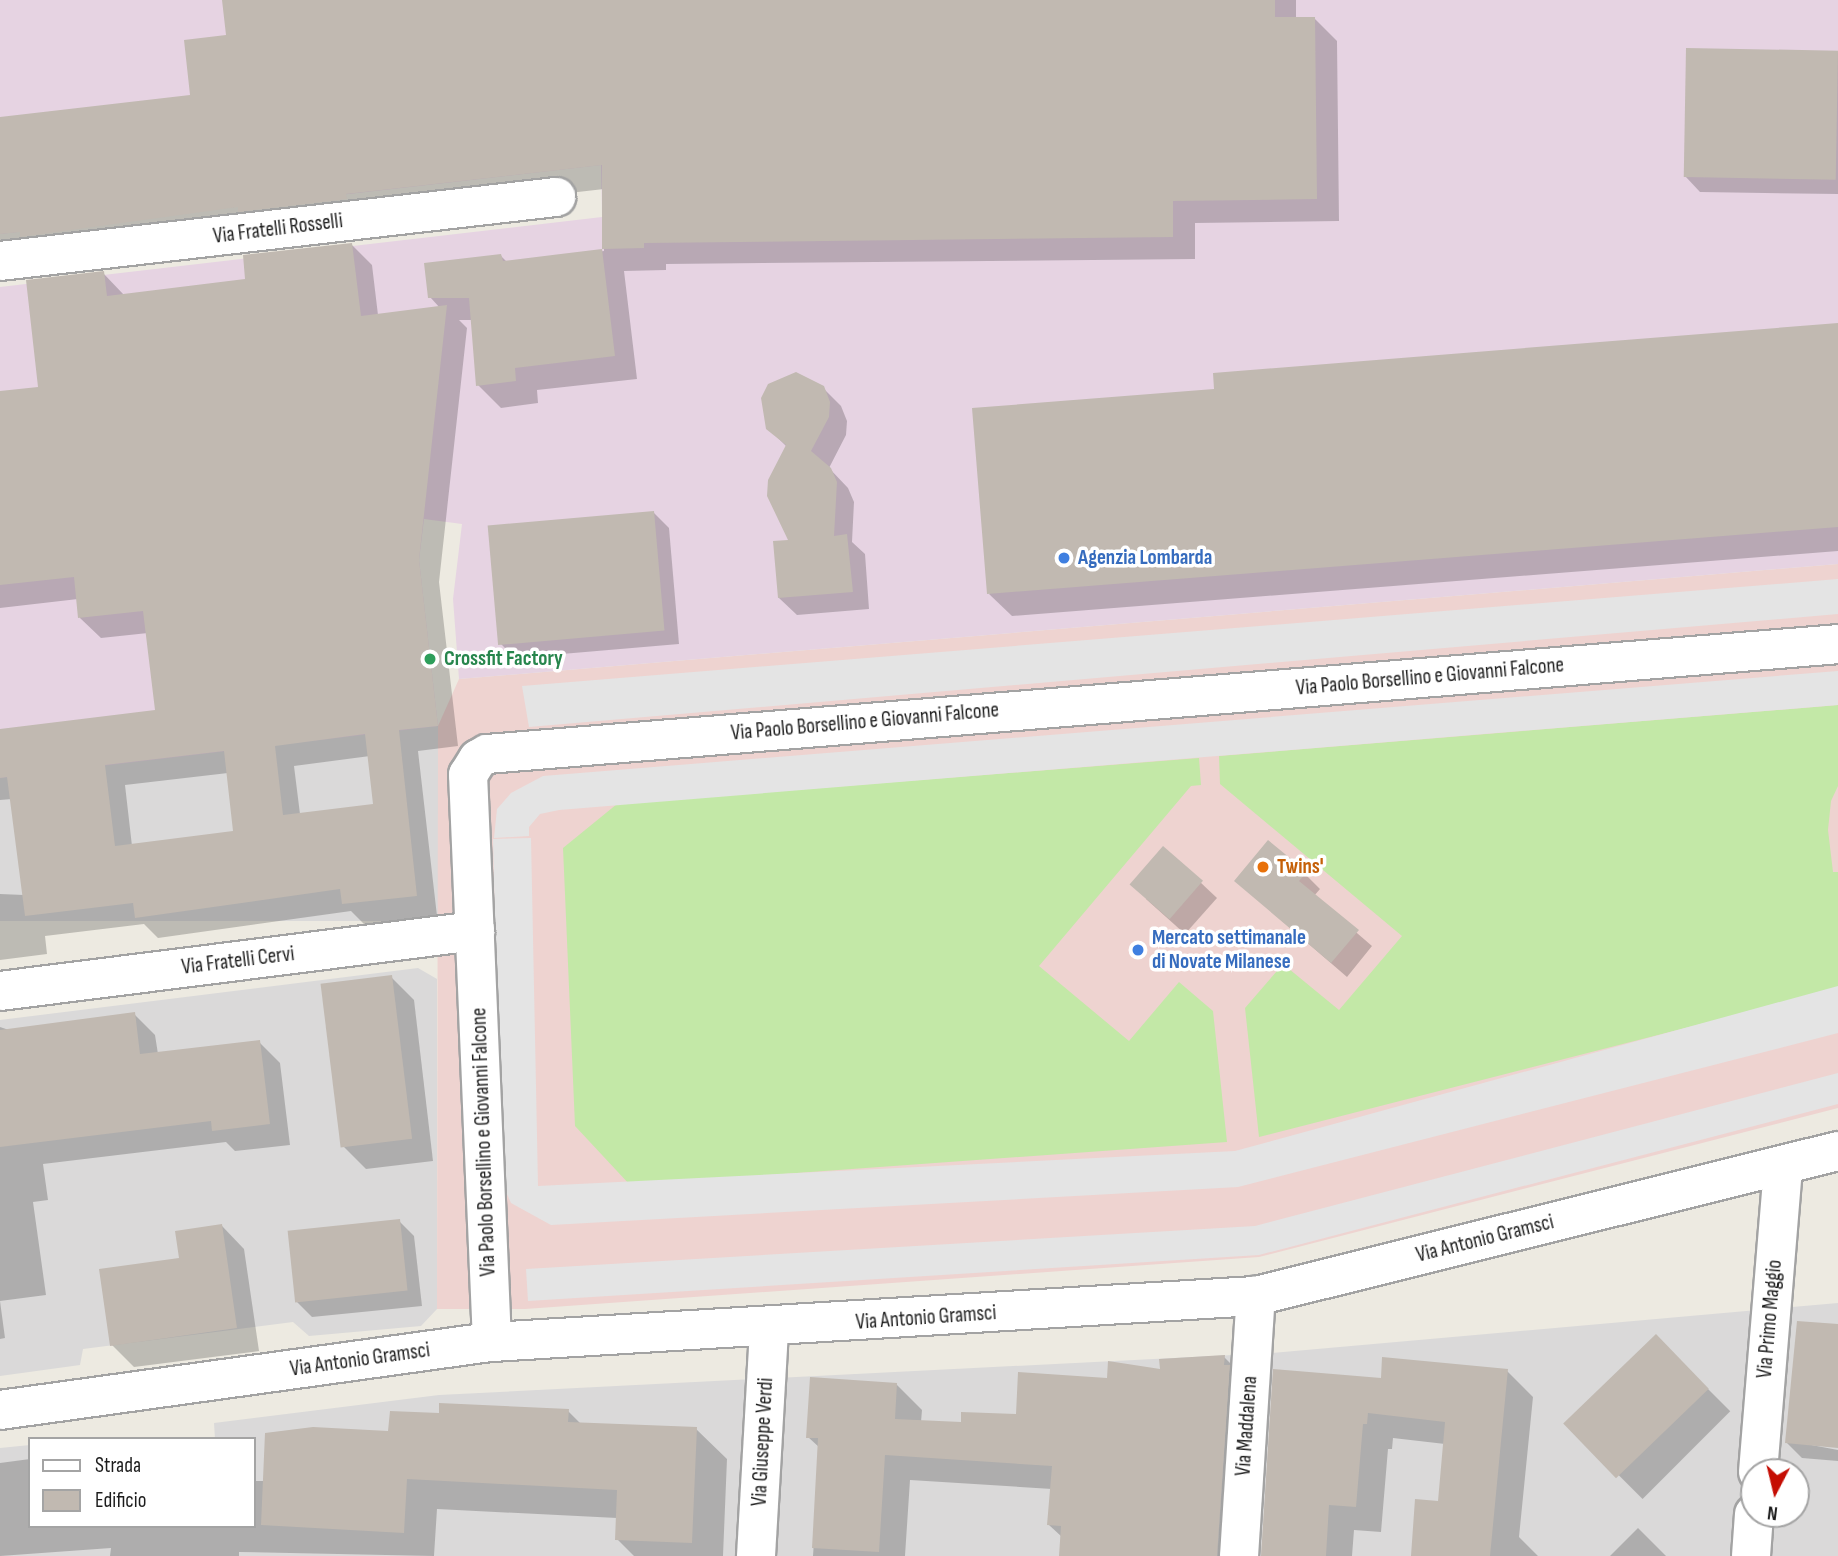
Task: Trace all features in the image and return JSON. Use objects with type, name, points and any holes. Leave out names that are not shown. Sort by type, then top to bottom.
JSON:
[{"type":"street","name":"Via Fratelli Rosselli","points":[[0,261],[556,197]]},
{"type":"street","name":"Via Paolo Borsellino e Giovanni Falcone","points":[[492,1342],[467,775],[478,759],[498,751],[1838,644]]},
{"type":"street","name":"Via Fratelli Cervi","points":[[0,991],[475,930]]},
{"type":"street","name":"Via Antonio Gramsci","points":[[0,1410],[492,1342],[769,1329],[1256,1296],[1838,1151]]},
{"type":"street","name":"Via Primo Maggio","points":[[1759,1458],[1783,1165]]},
{"type":"street","name":"Via Maddalena","points":[[1239,1556],[1256,1296]]},
{"type":"street","name":"Via Giuseppe Verdi","points":[[756,1556],[769,1329]]},
{"type":"street","points":[[1751,1556],[1753,1528]]},
{"type":"shaded area","points":[[0,0],[1838,0],[1838,564],[459,679],[453,599],[462,524],[424,519],[419,560],[438,726],[0,778],[0,287],[602,217],[601,165],[0,234]]},
{"type":"shaded area","name":"Mercato settimanale di Novate Milanese","points":[[1838,564],[1838,1108],[1259,1257],[525,1309],[437,1309],[438,726],[459,679]]},
{"type":"shaded area","points":[[1838,579],[1838,614],[529,727],[522,686]]},
{"type":"shaded area","points":[[1838,671],[1838,705],[559,810],[540,814],[529,827],[529,836],[494,838],[497,809],[511,793],[543,776]]},
{"type":"shaded area","points":[[0,726],[438,726],[438,921],[0,921]]},
{"type":"shaded area","points":[[531,838],[538,1186],[1235,1151],[1838,986],[1838,1033],[1238,1187],[551,1225],[511,1203],[501,1181],[493,839]]},
{"type":"shaded area","points":[[418,968],[437,979],[437,1309],[421,1326],[309,1336],[293,1322],[83,1349],[80,1365],[0,1376],[0,1020]]},
{"type":"shaded area","points":[[1838,1073],[1838,1104],[1259,1255],[528,1301],[526,1269],[1255,1226]]},
{"type":"shaded area","points":[[1838,1303],[1838,1556],[0,1556],[0,1448],[28,1445],[28,1528],[256,1528],[256,1437],[215,1437],[214,1423],[439,1395],[1272,1353]]},
{"type":"green space","points":[[1838,705],[1838,786],[1831,801],[1828,830],[1833,872],[1838,872],[1838,989],[1259,1137],[1245,1008],[1283,964],[1339,1010],[1402,936],[1220,784],[1219,756]]},
{"type":"green space","points":[[1199,758],[1201,785],[1191,786],[1039,966],[1129,1041],[1179,982],[1213,1011],[1227,1142],[630,1185],[575,1126],[563,848],[617,804]]},
{"type":"building","points":[[222,0],[1275,0],[1275,17],[1315,17],[1317,199],[1173,201],[1173,237],[644,243],[644,248],[602,249],[602,165],[346,194],[347,199],[238,212],[238,207],[20,237],[20,232],[0,234],[0,117],[190,95],[184,40],[226,35]]},
{"type":"building","points":[[1686,48],[1838,51],[1836,180],[1684,177]]},
{"type":"building","points":[[352,243],[361,316],[447,305],[419,560],[438,726],[399,730],[417,896],[342,904],[340,889],[135,918],[133,903],[25,916],[7,777],[0,778],[0,729],[155,710],[143,611],[78,618],[74,577],[0,585],[0,391],[38,387],[26,280],[104,271],[107,296],[245,279],[243,255]],"holes":[[[365,734],[373,804],[283,815],[275,746]],[[224,751],[233,831],[115,846],[105,765]]]},
{"type":"building","points":[[602,249],[615,356],[515,368],[516,381],[476,386],[469,298],[428,298],[424,263],[501,254],[503,261]]},
{"type":"building","points":[[1838,323],[1838,527],[987,594],[972,408],[1214,389],[1213,373]]},
{"type":"building","points":[[796,372],[824,386],[830,402],[829,417],[811,451],[831,468],[837,482],[834,536],[847,534],[853,592],[778,598],[773,541],[788,540],[767,496],[768,480],[786,445],[766,429],[761,398],[768,384]]},
{"type":"building","points":[[654,511],[664,631],[498,645],[488,526]]},
{"type":"building","points":[[1268,840],[1307,872],[1299,881],[1359,930],[1331,963],[1234,881]]},
{"type":"building","points":[[1163,846],[1203,881],[1170,919],[1130,884]]},
{"type":"building","points":[[392,975],[412,1139],[341,1148],[321,984]]},
{"type":"building","points":[[135,1012],[140,1054],[260,1040],[270,1124],[212,1131],[211,1121],[0,1147],[0,1030]]},
{"type":"building","points":[[400,1219],[408,1291],[295,1302],[288,1231]]},
{"type":"building","points":[[222,1224],[237,1328],[110,1346],[99,1269],[179,1258],[175,1231]]},
{"type":"building","points":[[1797,1321],[1838,1324],[1838,1448],[1785,1443]]},
{"type":"building","points":[[1656,1334],[1709,1389],[1616,1478],[1563,1424]]},
{"type":"building","points":[[1225,1355],[1224,1365],[1230,1365],[1217,1556],[1059,1556],[1061,1526],[1047,1525],[1052,1466],[885,1455],[879,1552],[812,1548],[818,1438],[806,1438],[810,1377],[897,1383],[895,1419],[961,1422],[961,1412],[1016,1414],[1018,1372],[1107,1378],[1108,1361],[1160,1369],[1159,1359]]},
{"type":"building","points":[[1382,1357],[1508,1369],[1490,1556],[1411,1556],[1415,1499],[1438,1501],[1445,1422],[1368,1413],[1367,1424],[1363,1424],[1356,1507],[1329,1505],[1326,1556],[1261,1556],[1273,1369],[1381,1378]]},
{"type":"building","points":[[439,1403],[569,1409],[568,1422],[697,1427],[692,1543],[615,1540],[617,1490],[407,1479],[404,1533],[261,1525],[265,1433],[313,1427],[388,1431],[390,1411],[439,1413]]},
{"type":"place","name":"Agenzia Lombarda","points":[[1064,558]]},
{"type":"place","name":"Crossfit Factory","points":[[430,659]]},
{"type":"place","name":"Twins'","points":[[1263,867]]},
{"type":"place","name":"Mercato settimanale di Novate Milanese","points":[[1138,950]]}]
